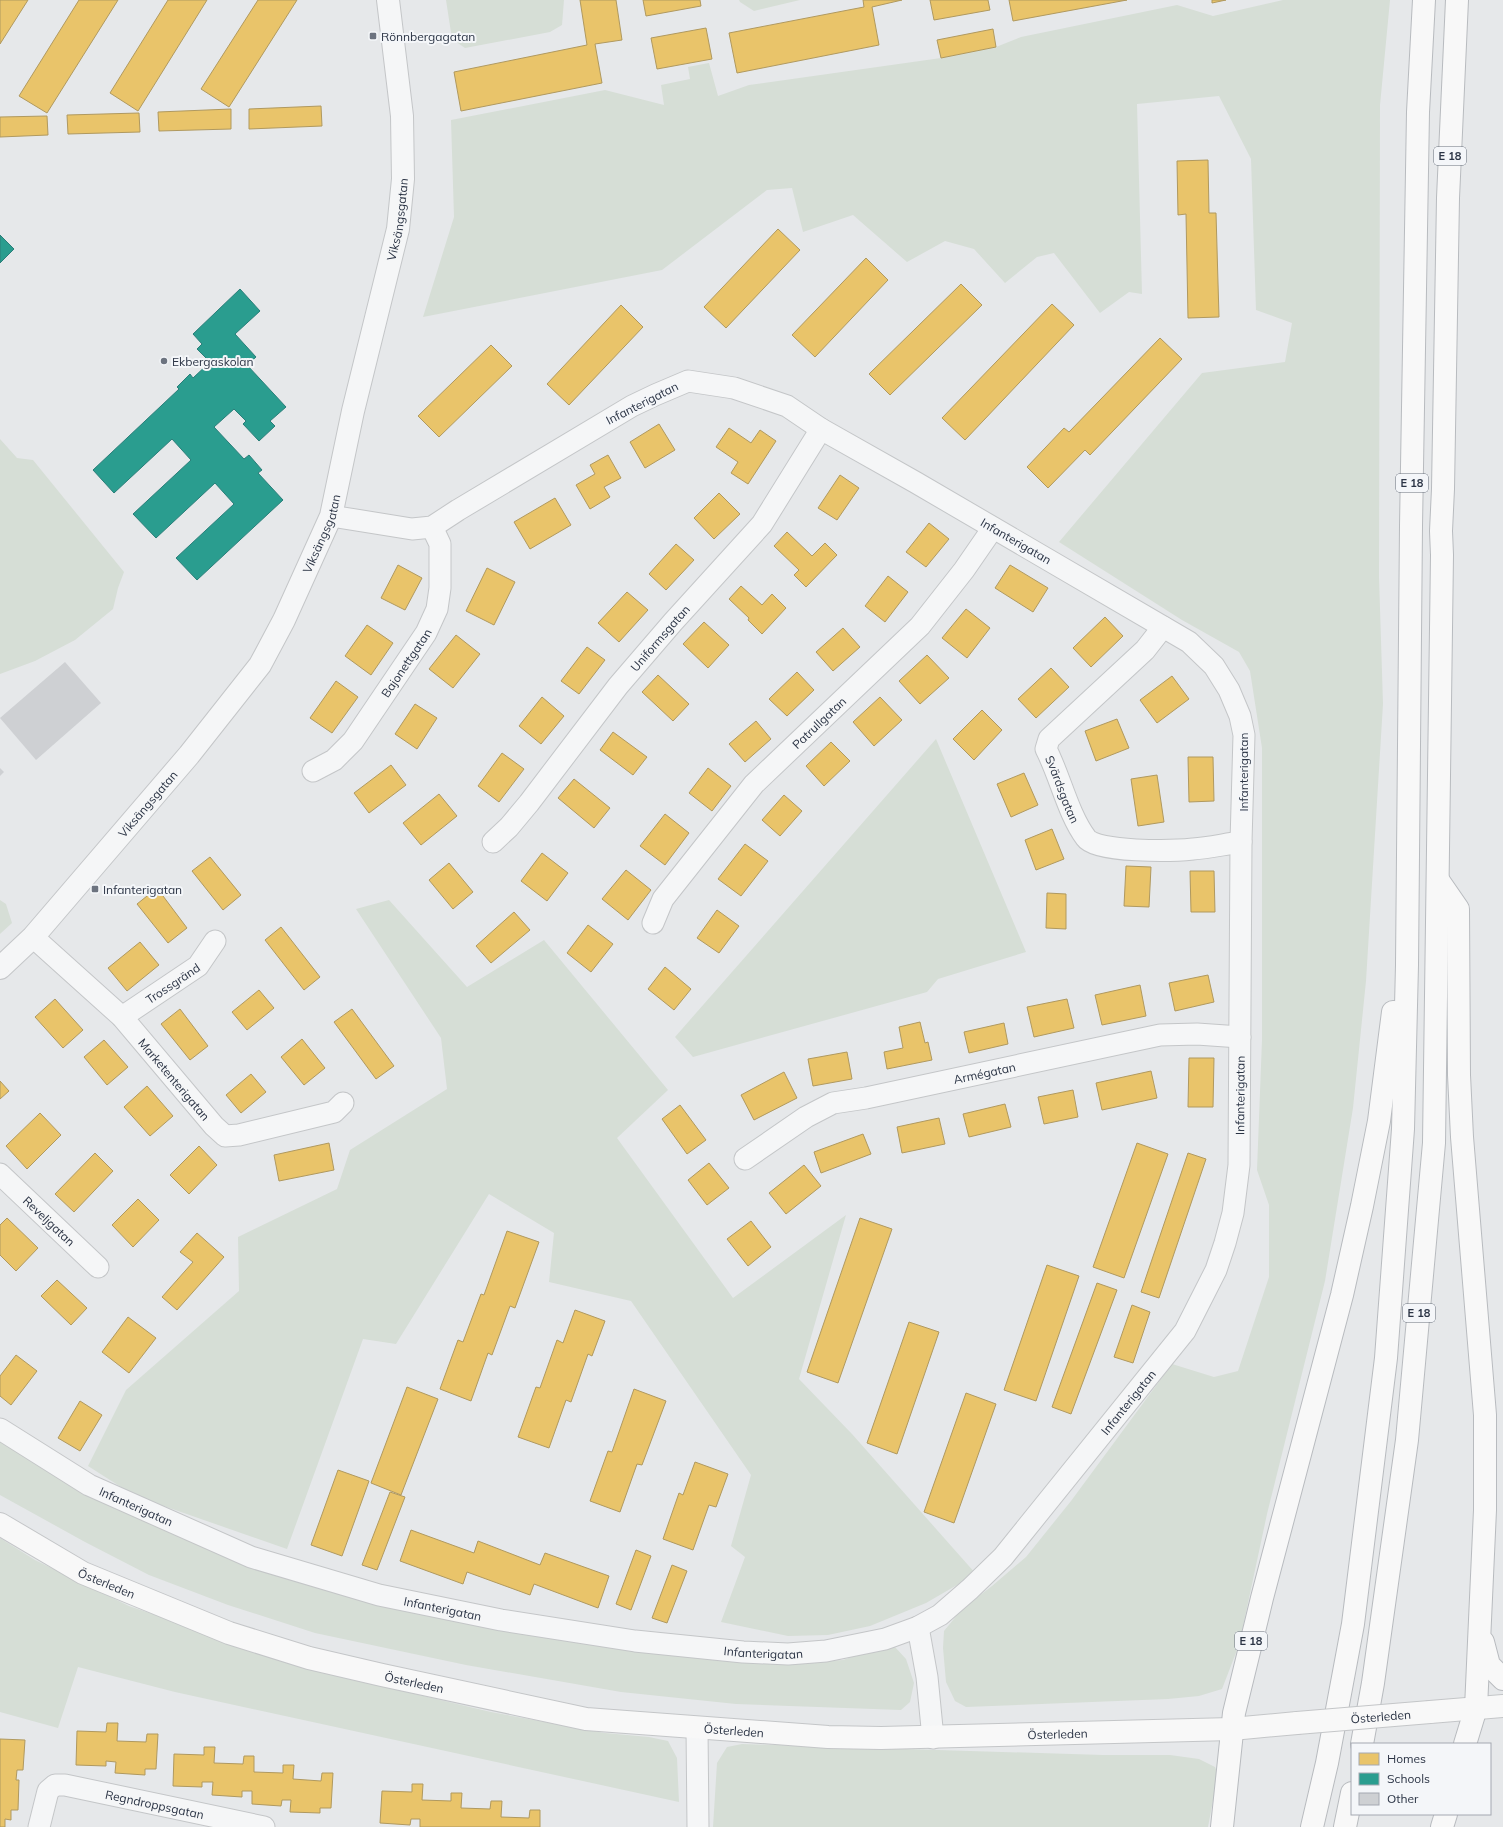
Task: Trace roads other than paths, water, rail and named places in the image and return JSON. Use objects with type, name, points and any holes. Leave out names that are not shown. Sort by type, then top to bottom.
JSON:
[{"type":"main road","name":"E 18","points":[[1312,1827],[1327,1763],[1353,1624],[1386,1358],[1403,1129],[1407,965],[1411,526],[1418,136],[1424,0]]},
{"type":"main road","name":"E 18","points":[[1362,1743],[1373,1683],[1407,1440],[1434,1143],[1442,555],[1441,531],[1444,489],[1448,198],[1457,0]]},
{"type":"main road","points":[[1438,880],[1458,908],[1457,1036],[1462,1137],[1486,1415],[1486,1503],[1476,1708],[1465,1743]]},
{"type":"main road","name":"E 18","points":[[1222,1827],[1234,1713],[1262,1598],[1347,1273],[1378,1121],[1395,993],[1407,965]]},
{"type":"main road","name":"Österleden","points":[[0,1524],[83,1573],[228,1633],[309,1658],[389,1677],[586,1719],[828,1738],[933,1738],[1232,1729],[1503,1706]]},
{"type":"main road","points":[[1480,1633],[1489,1665],[1503,1679]]},
{"type":"main road","points":[[1345,1827],[1351,1798]]},
{"type":"main road","points":[[1442,1827],[1446,1815]]},
{"type":"street","name":"Viksängsgatan","points":[[0,968],[33,937],[189,755],[260,665],[284,620],[331,516],[353,411],[398,229],[403,179],[402,116],[388,0]]},
{"type":"street","name":"Infanterigatan","points":[[0,1430],[89,1485],[251,1557],[379,1595],[501,1620],[635,1641],[743,1652],[788,1654],[826,1651],[885,1639],[918,1628],[940,1615],[1004,1557],[1185,1331],[1216,1270],[1233,1213],[1239,1165],[1244,735],[1240,716],[1229,690],[1214,666],[1189,642],[1162,627],[1130,606],[821,429],[787,406],[734,388],[688,380],[632,406],[432,527],[412,529],[331,516]]},
{"type":"street","name":"Uniformsgatan","points":[[493,842],[509,827],[529,803],[618,686],[673,622],[762,524],[821,429]]},
{"type":"street","name":"Bajonettgatan","points":[[313,771],[334,760],[353,741],[426,633],[437,609],[440,588],[440,544],[432,527]]},
{"type":"street","name":"Patrullgatan","points":[[653,922],[663,899],[754,784],[920,626],[964,570],[993,528]]},
{"type":"street","name":"Svärdsgatan","points":[[1162,627],[1145,650],[1049,739],[1046,749],[1076,821],[1086,840],[1098,846],[1158,850],[1193,849],[1242,842]]},
{"type":"street","name":"Marketenterigatan","points":[[33,937],[122,1017],[214,1126],[225,1136],[239,1135],[334,1112],[343,1103]]},
{"type":"street","name":"Trossgränd","points":[[122,1017],[198,966],[215,941]]},
{"type":"street","name":"Armégatan","points":[[745,1159],[806,1117],[833,1103],[866,1098],[1160,1034],[1197,1034],[1240,1037]]},
{"type":"street","name":"Reveljgatan","points":[[0,1174],[98,1267]]},
{"type":"street","points":[[918,1628],[927,1677],[933,1738]]},
{"type":"street","points":[[698,1728],[698,1827]]},
{"type":"street","name":"Regndroppsgatan","points":[[39,1827],[48,1791],[55,1785],[64,1785],[264,1827]]},
{"type":"place","name":"Rönnbergagatan","points":[[373,36]]},
{"type":"place","name":"Ekbergaskolan","points":[[164,361]]},
{"type":"place","name":"Infanterigatan","points":[[95,889]]}]
